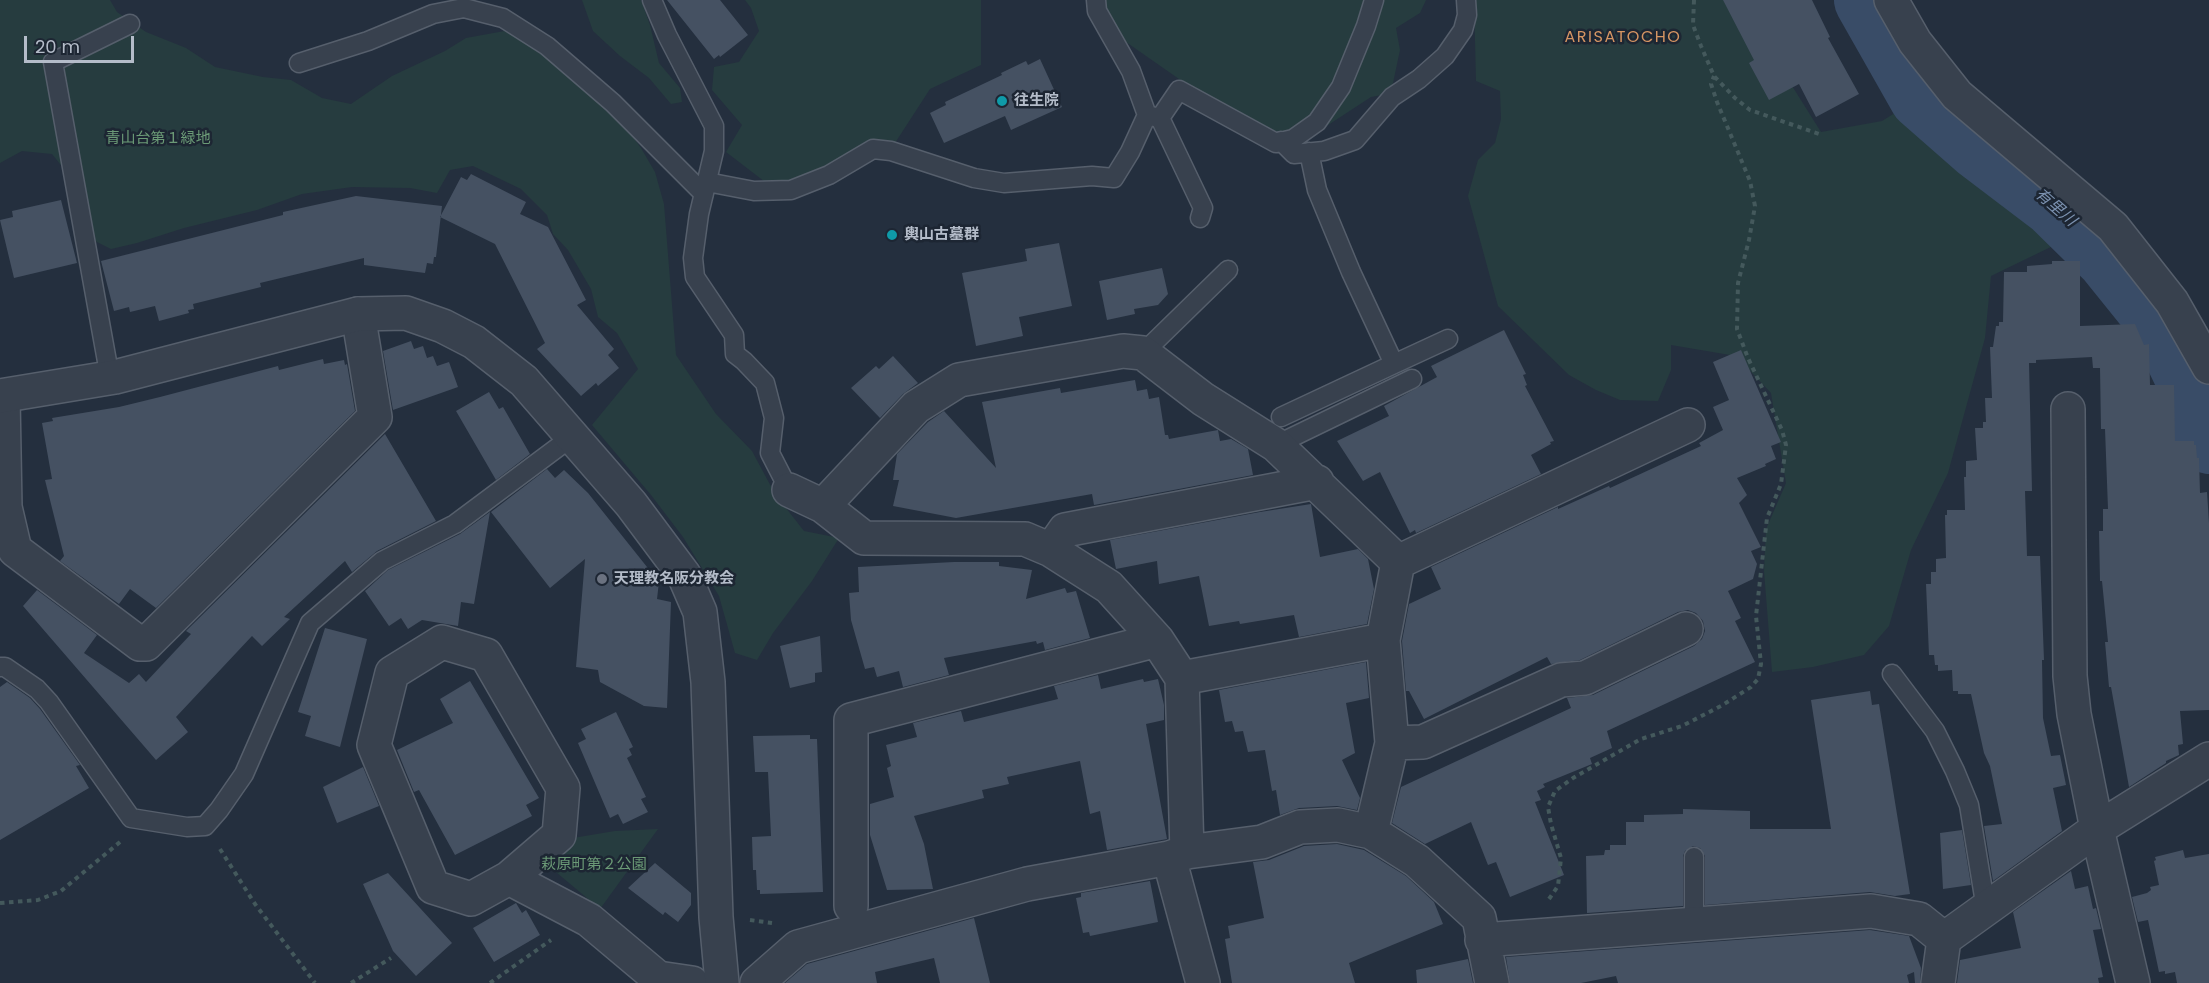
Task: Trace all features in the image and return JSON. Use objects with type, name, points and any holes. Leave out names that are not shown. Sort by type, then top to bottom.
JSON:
[{"type":"street","points":[[1891,0],[1915,42],[1957,95],[2113,227],[2172,302],[2209,367]]},
{"type":"street","points":[[358,314],[375,417],[146,644],[140,644],[8,554],[1,397],[110,378],[358,314],[406,313],[443,326],[474,342],[524,381],[631,504],[684,575],[700,612],[708,682],[716,917],[722,983]]},
{"type":"street","points":[[823,506],[916,407],[959,380],[1123,351],[1143,353],[1203,399],[1279,431],[1317,482],[1398,562]]},
{"type":"street","points":[[2068,409],[2070,676],[2074,714],[2097,829],[2133,983]]},
{"type":"street","points":[[1398,562],[1688,425]]},
{"type":"street","points":[[1051,550],[1065,530],[1317,482]]},
{"type":"street","points":[[789,490],[823,506],[864,538],[1025,539],[1051,550],[1109,587],[1157,640],[1182,678],[1178,855],[1203,983]]},
{"type":"street","points":[[1371,832],[1392,743],[1383,640],[1398,562]]},
{"type":"street","points":[[1392,743],[1423,742],[1561,680],[1585,678],[1686,629]]},
{"type":"street","points":[[850,906],[851,720],[1157,640]]},
{"type":"street","points":[[1182,678],[1383,640]]},
{"type":"street","points":[[442,642],[486,655],[563,788],[559,835],[509,878],[471,899],[433,887],[374,745],[392,673],[442,642]]},
{"type":"street","points":[[1938,983],[1944,939],[2097,829],[2209,759]]},
{"type":"street","points":[[757,983],[798,947],[1027,884],[1178,855],[1262,842],[1300,827],[1338,825],[1371,832],[1417,861],[1479,918],[1493,939],[1492,983]]},
{"type":"street","points":[[509,878],[589,920],[658,978],[692,983]]},
{"type":"street","points":[[1493,939],[1871,911],[1919,919],[1944,939]]},
{"type":"lane","points":[[652,0],[667,35],[714,126],[714,151],[693,258],[695,277],[734,335],[735,354],[765,383],[774,418],[770,453],[789,490]]},
{"type":"lane","points":[[1096,0],[1097,11],[1203,208],[1200,218]]},
{"type":"lane","points":[[299,63],[368,40],[433,14],[464,8],[503,18],[547,46],[614,103],[705,188],[754,191],[791,190],[829,175],[873,149],[891,151],[974,178],[1004,183],[1092,176],[1114,178],[1154,117],[1179,90],[1276,142],[1293,139],[1317,122],[1341,87],[1374,0]]},
{"type":"lane","points":[[1281,141],[1294,154],[1324,151],[1355,140],[1392,98],[1419,79],[1444,56],[1464,30],[1467,15],[1466,0]]},
{"type":"lane","points":[[110,378],[53,62],[130,24]]},
{"type":"lane","points":[[1309,152],[1317,190],[1351,272],[1394,364]]},
{"type":"lane","points":[[1143,353],[1228,270]]},
{"type":"lane","points":[[1279,431],[1394,364],[1448,339]]},
{"type":"lane","points":[[1279,431],[1412,379]]},
{"type":"lane","points":[[0,667],[5,667],[37,689],[49,702],[131,818],[187,827],[205,826],[244,774],[310,623],[382,561],[455,524],[573,436]]},
{"type":"lane","points":[[1892,674],[1935,731],[1969,805],[1986,909]]},
{"type":"lane","points":[[1694,857],[1694,925]]},
{"type":"path","points":[[1694,0],[1694,25],[1714,76],[1750,110],[1822,135]]},
{"type":"path","points":[[1493,939],[1544,906],[1558,886],[1562,858],[1548,807],[1555,791],[1573,778],[1641,739],[1682,726],[1721,706],[1751,687],[1758,679],[1761,664],[1756,616],[1767,518],[1781,484],[1786,445],[1782,430],[1737,329],[1738,283],[1755,206],[1750,181],[1711,84],[1714,76]]},
{"type":"path","points":[[0,903],[38,900],[61,891],[120,843],[131,818]]},
{"type":"path","points":[[205,826],[255,904],[315,983]]},
{"type":"path","points":[[490,983],[582,917]]},
{"type":"path","points":[[351,983],[391,958]]},
{"type":"green space","name":"青山台第１緑地","points":[[0,0],[110,0],[117,12],[146,32],[186,48],[215,67],[291,80],[322,98],[351,104],[392,76],[445,51],[466,38],[510,30],[537,48],[618,117],[655,172],[664,204],[676,355],[716,414],[752,451],[775,494],[804,531],[839,538],[757,660],[735,653],[719,596],[683,537],[592,425],[638,369],[617,333],[598,317],[591,289],[568,250],[553,234],[547,215],[521,189],[473,166],[450,170],[437,193],[410,188],[352,187],[302,194],[257,210],[111,249],[95,241],[85,195],[52,154],[22,151],[0,163]]},
{"type":"green space","points":[[582,0],[641,0],[659,63],[680,88],[682,102],[671,104],[649,78],[593,31]]},
{"type":"green space","points":[[745,0],[981,0],[981,65],[930,89],[895,143],[811,179],[769,185],[726,152],[742,125],[712,90],[714,67],[739,62],[759,31],[751,8]]},
{"type":"green space","points":[[1103,0],[1426,0],[1420,13],[1396,28],[1400,50],[1393,83],[1387,94],[1371,97],[1319,131],[1291,135],[1266,130],[1189,86],[1116,35]]},
{"type":"green space","points":[[1474,0],[1738,0],[1821,132],[1882,121],[1911,103],[1950,146],[2062,230],[2057,244],[1991,276],[1985,338],[1948,473],[1911,550],[1889,626],[1864,655],[1813,667],[1772,672],[1764,571],[1766,529],[1786,483],[1771,393],[1736,356],[1671,345],[1671,370],[1658,401],[1620,400],[1569,375],[1498,306],[1468,196],[1478,160],[1495,143],[1501,119],[1500,91],[1476,81]]},
{"type":"green space","name":"萩原町第２公園","points":[[658,829],[600,909],[550,867],[567,839],[615,831]]},
{"type":"building","points":[[667,0],[720,0],[748,35],[720,57],[719,55],[714,59]]},
{"type":"building","points":[[1723,0],[1812,0],[1830,37],[1828,38],[1859,94],[1816,117],[1799,84],[1769,100],[1749,63],[1754,60]]},
{"type":"building","name":"往生院","points":[[1040,59],[1062,107],[1011,130],[1005,116],[944,143],[930,113],[946,105],[945,102],[1002,75],[1001,73],[1026,61],[1028,65]]},
{"type":"building","points":[[471,174],[526,202],[520,214],[548,227],[586,300],[577,305],[614,349],[608,355],[619,368],[598,386],[596,383],[581,396],[537,349],[545,343],[495,244],[440,217],[461,177],[467,180]]},
{"type":"building","points":[[356,196],[442,206],[436,257],[434,257],[433,264],[427,263],[425,273],[364,265],[364,258],[260,283],[261,287],[193,304],[194,309],[188,310],[189,313],[159,321],[155,306],[130,312],[129,307],[114,311],[101,261],[283,215],[283,212]]},
{"type":"building","points":[[61,200],[77,263],[14,278],[0,220],[13,217],[12,211]]},
{"type":"building","points":[[1059,243],[1072,306],[1019,317],[1023,336],[976,346],[962,273],[1027,261],[1025,249]]},
{"type":"building","points":[[2052,261],[2080,261],[2080,326],[2135,324],[2144,345],[2149,344],[2150,385],[2174,385],[2175,441],[2194,441],[2196,445],[2197,458],[2199,458],[2200,493],[2207,492],[2209,523],[2209,710],[2180,711],[2183,744],[2178,745],[2179,755],[2166,761],[2129,787],[2111,687],[2109,687],[2105,642],[2108,642],[2102,581],[2100,581],[2099,531],[2103,531],[2103,509],[2108,509],[2105,429],[2101,429],[2100,368],[2093,368],[2092,357],[2036,360],[2036,363],[2029,363],[2032,491],[2025,491],[2027,556],[2040,556],[2044,660],[2042,660],[2043,718],[2051,756],[2060,755],[2066,785],[2053,788],[2062,831],[1993,881],[1984,826],[2002,824],[1990,766],[1984,753],[1971,694],[1958,694],[1958,691],[1953,691],[1952,670],[1938,671],[1934,655],[1929,655],[1926,584],[1931,584],[1931,572],[1936,572],[1936,559],[1946,558],[1945,515],[1947,515],[1947,510],[1965,510],[1966,461],[1977,460],[1975,428],[1983,428],[1983,422],[1986,422],[1985,398],[1992,398],[1990,347],[1993,347],[1996,326],[1999,326],[1999,322],[2003,322],[2004,272],[2027,272],[2027,266],[2052,264]]},
{"type":"building","points":[[1162,268],[1168,294],[1158,305],[1134,309],[1135,314],[1107,320],[1099,281]]},
{"type":"building","points":[[1504,330],[1526,374],[1523,375],[1527,385],[1525,386],[1554,441],[1531,455],[1541,474],[1416,533],[1415,530],[1410,533],[1380,472],[1363,481],[1337,441],[1389,416],[1384,406],[1437,377],[1431,366]]},
{"type":"building","points":[[411,341],[414,349],[423,346],[427,358],[433,356],[437,366],[449,362],[458,387],[393,410],[383,351]]},
{"type":"building","points":[[1741,350],[1781,442],[1771,446],[1776,459],[1765,464],[1766,466],[1737,478],[1747,495],[1739,503],[1761,547],[1751,551],[1757,564],[1753,579],[1728,591],[1741,618],[1735,621],[1755,662],[1607,731],[1612,748],[1590,758],[1592,764],[1543,784],[1545,787],[1537,791],[1541,800],[1535,802],[1564,875],[1510,897],[1496,862],[1488,865],[1471,822],[1425,844],[1392,823],[1401,787],[1571,708],[1567,698],[1593,695],[1694,646],[1702,639],[1705,631],[1703,621],[1696,613],[1688,610],[1678,612],[1580,660],[1551,664],[1547,657],[1424,719],[1409,691],[1406,691],[1402,641],[1409,604],[1441,589],[1431,567],[1558,507],[1558,509],[1609,486],[1610,488],[1701,446],[1699,443],[1723,430],[1713,407],[1729,400],[1713,362]]},
{"type":"building","points":[[893,356],[918,383],[903,394],[880,418],[851,388],[876,366],[879,369]]},
{"type":"building","points":[[323,359],[324,364],[344,360],[345,365],[347,364],[355,411],[156,608],[130,589],[119,604],[60,561],[64,556],[45,480],[52,479],[42,423],[53,421],[52,418],[119,407],[278,366],[279,370]]},
{"type":"building","points":[[1135,380],[1137,391],[1147,389],[1149,399],[1159,397],[1165,435],[1168,435],[1169,439],[1218,430],[1220,441],[1231,439],[1248,449],[1253,475],[1094,505],[1092,494],[956,518],[893,506],[899,480],[893,480],[897,454],[928,422],[944,411],[996,468],[982,402],[1060,388],[1061,393]]},
{"type":"building","points":[[489,392],[499,409],[503,407],[530,454],[496,480],[456,411]]},
{"type":"building","points":[[385,434],[436,521],[377,551],[352,572],[345,561],[284,617],[290,619],[262,646],[252,636],[176,717],[188,732],[156,760],[23,606],[37,590],[97,635],[84,653],[129,683],[139,674],[146,682],[191,634],[186,631]]},
{"type":"building","points":[[547,469],[555,478],[564,470],[588,493],[659,582],[657,599],[671,602],[667,708],[644,706],[600,682],[598,670],[576,667],[585,559],[550,588],[491,512]]},
{"type":"building","points":[[1311,504],[1320,557],[1358,549],[1368,559],[1374,589],[1367,624],[1299,637],[1294,615],[1240,624],[1239,621],[1209,626],[1199,576],[1159,584],[1157,561],[1116,569],[1110,540]]},
{"type":"building","points":[[490,512],[474,604],[461,602],[458,626],[422,620],[408,629],[401,618],[389,626],[365,591],[388,570],[460,534]]},
{"type":"building","points":[[999,562],[999,566],[1032,570],[1026,599],[1065,588],[1067,593],[1076,591],[1090,638],[1045,650],[1043,642],[1037,644],[1036,641],[944,658],[949,675],[903,687],[899,671],[877,677],[874,667],[865,669],[851,620],[849,593],[859,592],[858,567]]},
{"type":"building","points":[[325,628],[367,639],[340,747],[305,736],[311,716],[298,712]]},
{"type":"building","points":[[820,636],[822,672],[815,673],[815,682],[790,688],[780,646]]},
{"type":"building","points":[[1366,662],[1369,698],[1346,703],[1355,753],[1342,760],[1360,798],[1357,810],[1337,806],[1299,808],[1280,815],[1276,790],[1272,791],[1265,750],[1248,752],[1243,731],[1235,732],[1232,721],[1225,722],[1219,690]]},
{"type":"building","points":[[1098,675],[1101,689],[1143,679],[1144,682],[1158,679],[1164,705],[1164,720],[1146,724],[1167,839],[1107,850],[1100,811],[1090,814],[1080,761],[1007,777],[1009,784],[982,790],[984,798],[914,816],[924,844],[933,889],[887,890],[870,835],[870,804],[894,797],[887,768],[891,766],[886,745],[917,737],[913,723],[961,711],[964,722],[1058,699],[1054,686]]},
{"type":"building","points":[[470,681],[539,798],[526,805],[532,816],[455,855],[419,790],[414,792],[397,750],[453,723],[440,699]]},
{"type":"building","points":[[7,682],[30,698],[40,709],[80,765],[76,766],[89,788],[0,840],[0,687]]},
{"type":"building","points":[[1870,691],[1872,705],[1879,704],[1910,894],[1895,896],[1870,892],[1705,905],[1705,856],[1700,848],[1693,846],[1685,851],[1683,856],[1683,906],[1587,913],[1586,856],[1604,855],[1605,850],[1610,850],[1610,845],[1626,845],[1626,822],[1644,822],[1644,815],[1683,814],[1683,809],[1750,811],[1750,829],[1831,829],[1811,700]]},
{"type":"building","points":[[616,712],[633,747],[629,749],[632,755],[627,758],[646,797],[641,799],[648,812],[623,824],[618,814],[610,818],[578,743],[586,739],[581,729]]},
{"type":"building","points":[[810,735],[810,739],[817,739],[823,892],[760,894],[760,890],[757,890],[756,870],[753,870],[752,837],[771,836],[768,772],[755,772],[753,736]]},
{"type":"building","points":[[363,767],[379,806],[337,823],[323,787]]},
{"type":"building","points":[[1962,830],[1971,885],[1943,889],[1940,833]]},
{"type":"building","points":[[1337,844],[1364,850],[1406,876],[1434,902],[1443,924],[1349,963],[1355,983],[1232,983],[1225,939],[1230,938],[1228,926],[1264,918],[1253,862],[1269,860],[1304,846]]},
{"type":"building","points":[[2183,850],[2185,858],[2209,854],[2209,983],[2177,983],[2175,972],[2165,974],[2165,971],[2159,972],[2148,920],[2138,922],[2132,897],[2147,893],[2151,890],[2150,887],[2159,885],[2155,857]]},
{"type":"building","points":[[655,863],[691,893],[691,905],[678,922],[665,912],[663,915],[628,888]]},
{"type":"building","points":[[2071,871],[2075,889],[2088,886],[2093,909],[2096,908],[2101,929],[2093,930],[2103,977],[2098,978],[2099,983],[1957,983],[1960,960],[2021,948],[2013,912]]},
{"type":"building","points":[[388,873],[452,943],[416,976],[393,951],[363,884]]},
{"type":"building","points":[[1150,881],[1158,922],[1090,936],[1089,932],[1083,933],[1076,898],[1081,897],[1081,893]]},
{"type":"building","points":[[516,903],[522,913],[526,910],[540,935],[494,962],[473,928]]},
{"type":"building","points":[[974,918],[990,983],[940,983],[934,958],[875,972],[877,983],[785,983],[807,964]]},
{"type":"building","points":[[1870,930],[1909,936],[1921,968],[1920,983],[1915,983],[1914,972],[1907,975],[1909,983],[1618,983],[1616,976],[1581,983],[1510,983],[1506,957]]},
{"type":"building","points":[[1468,959],[1473,983],[1417,983],[1416,970]]},
{"type":"waterway","name":"有里川","points":[[1867,0],[1922,97],[1979,147],[2054,204],[2109,258],[2163,325],[2195,392],[2209,441]]},
{"type":"place","name":"往生院","points":[[1002,101]]},
{"type":"place","name":"輿山古墓群","points":[[892,235]]},
{"type":"place","name":"天理教名阪分教会","points":[[602,579]]},
{"type":"district","name":"ARISATOCHO","points":[[1623,38]]}]
